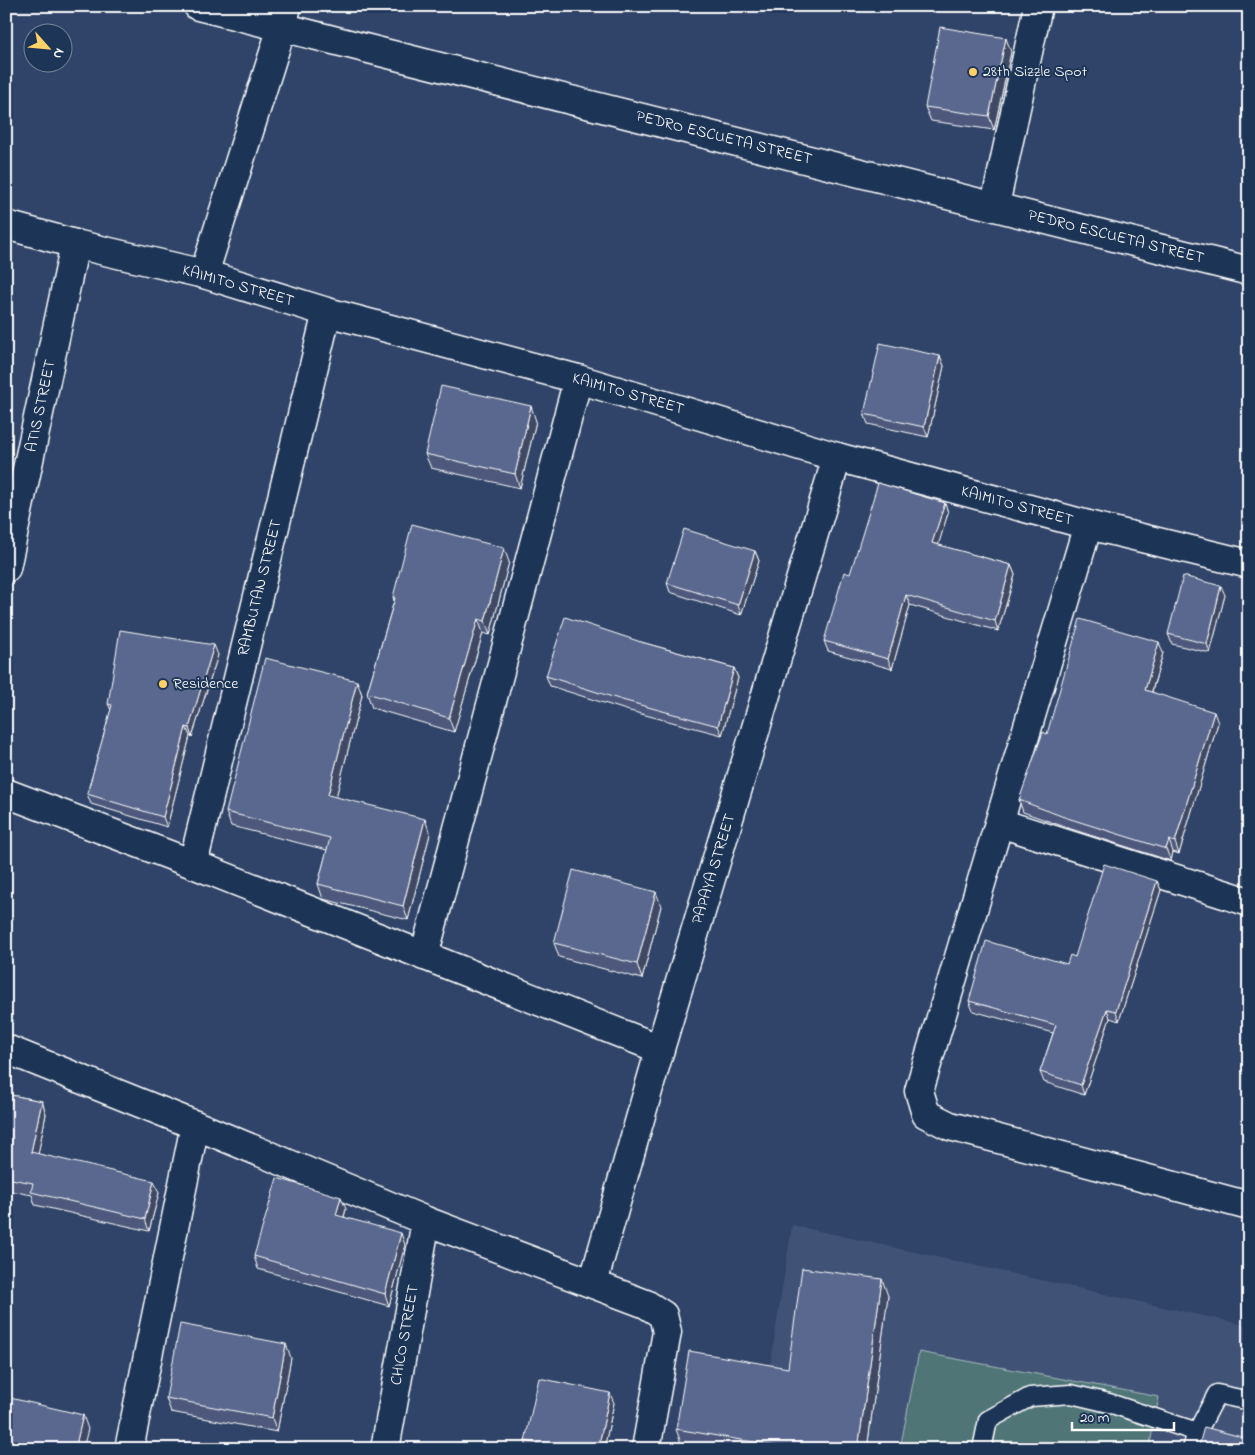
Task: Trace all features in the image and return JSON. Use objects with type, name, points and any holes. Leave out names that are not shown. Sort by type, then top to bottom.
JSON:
[{"type":"street","name":"PEDRO ESCUETA STREET","points":[[198,6],[284,17],[995,206],[1249,271]]},
{"type":"street","points":[[995,206],[1038,6]]},
{"type":"street","points":[[204,274],[284,17]]},
{"type":"street","name":"KAIMITO STREET","points":[[6,226],[204,274],[327,312],[578,379],[837,457],[1088,525],[1249,564]]},
{"type":"street","name":"ATIS STREET","points":[[6,568],[75,244]]},
{"type":"street","name":"RAMBUTAN STREET","points":[[193,864],[327,312]]},
{"type":"street","points":[[424,956],[578,379]]},
{"type":"street","name":"PAPAYA STREET","points":[[593,1283],[660,1049],[837,457]]},
{"type":"street","points":[[1088,525],[919,1092],[926,1114],[950,1126],[1249,1206]]},
{"type":"street","points":[[6,793],[193,864],[660,1049]]},
{"type":"street","points":[[1000,823],[1249,902]]},
{"type":"street","points":[[6,1049],[196,1125],[426,1221],[646,1304],[663,1315],[667,1332],[646,1449]]},
{"type":"street","points":[[129,1449],[196,1125]]},
{"type":"street","name":"CHICO STREET","points":[[385,1449],[426,1221]]},
{"type":"lane","points":[[982,1449],[988,1420],[1030,1397],[1071,1394],[1109,1403],[1195,1440],[1217,1394],[1249,1401]]},
{"type":"shaded area","points":[[792,1225],[1249,1326],[1249,1449],[757,1449]]},
{"type":"green space","points":[[919,1352],[1159,1397],[1149,1449],[900,1449]]},
{"type":"building","name":"28th Sizzle Spot","points":[[940,27],[1006,38],[989,116],[925,107]]},
{"type":"building","points":[[880,343],[940,356],[924,427],[864,414]]},
{"type":"building","points":[[441,386],[531,406],[515,474],[425,454]]},
{"type":"building","points":[[878,483],[945,503],[932,543],[1011,565],[995,621],[906,595],[888,659],[824,641],[844,572],[850,574]]},
{"type":"building","points":[[412,524],[504,548],[485,621],[478,619],[449,718],[367,693],[395,598],[393,597]]},
{"type":"building","points":[[684,529],[755,551],[738,605],[667,583]]},
{"type":"building","points":[[1183,576],[1221,586],[1207,644],[1168,634]]},
{"type":"building","points":[[565,617],[641,642],[734,668],[718,726],[622,700],[546,676]]},
{"type":"building","points":[[1080,619],[1159,642],[1145,690],[1214,712],[1175,842],[1169,840],[1166,849],[1064,817],[1019,800],[1043,732],[1047,734]]},
{"type":"building","points":[[120,630],[214,645],[189,728],[186,727],[163,817],[87,794],[112,705],[108,704]]},
{"type":"building","points":[[265,658],[357,681],[328,795],[425,819],[403,906],[318,884],[330,838],[226,812]]},
{"type":"building","points":[[1104,864],[1157,881],[1116,1011],[1107,1009],[1081,1085],[1040,1072],[1056,1025],[969,1001],[986,941],[1067,964],[1070,955],[1075,957]]},
{"type":"building","points":[[573,870],[656,892],[637,964],[554,943]]},
{"type":"building","points":[[6,1094],[42,1101],[31,1152],[154,1181],[145,1219],[31,1192],[33,1183],[6,1178]]},
{"type":"building","points":[[277,1178],[341,1197],[336,1215],[401,1233],[385,1294],[254,1256]]},
{"type":"building","points":[[802,1268],[882,1279],[858,1449],[777,1449],[777,1446],[676,1429],[689,1351],[788,1368]]},
{"type":"building","points":[[180,1324],[286,1344],[272,1418],[166,1398]]},
{"type":"building","points":[[539,1378],[610,1393],[598,1449],[564,1449],[525,1441]]},
{"type":"building","points":[[6,1397],[83,1415],[75,1449],[6,1449]]},
{"type":"building","points":[[1204,1427],[1249,1439],[1249,1449],[1198,1449]]},
{"type":"place","name":"28th Sizzle Spot","points":[[973,72]]},
{"type":"place","name":"Residence","points":[[163,684]]}]
